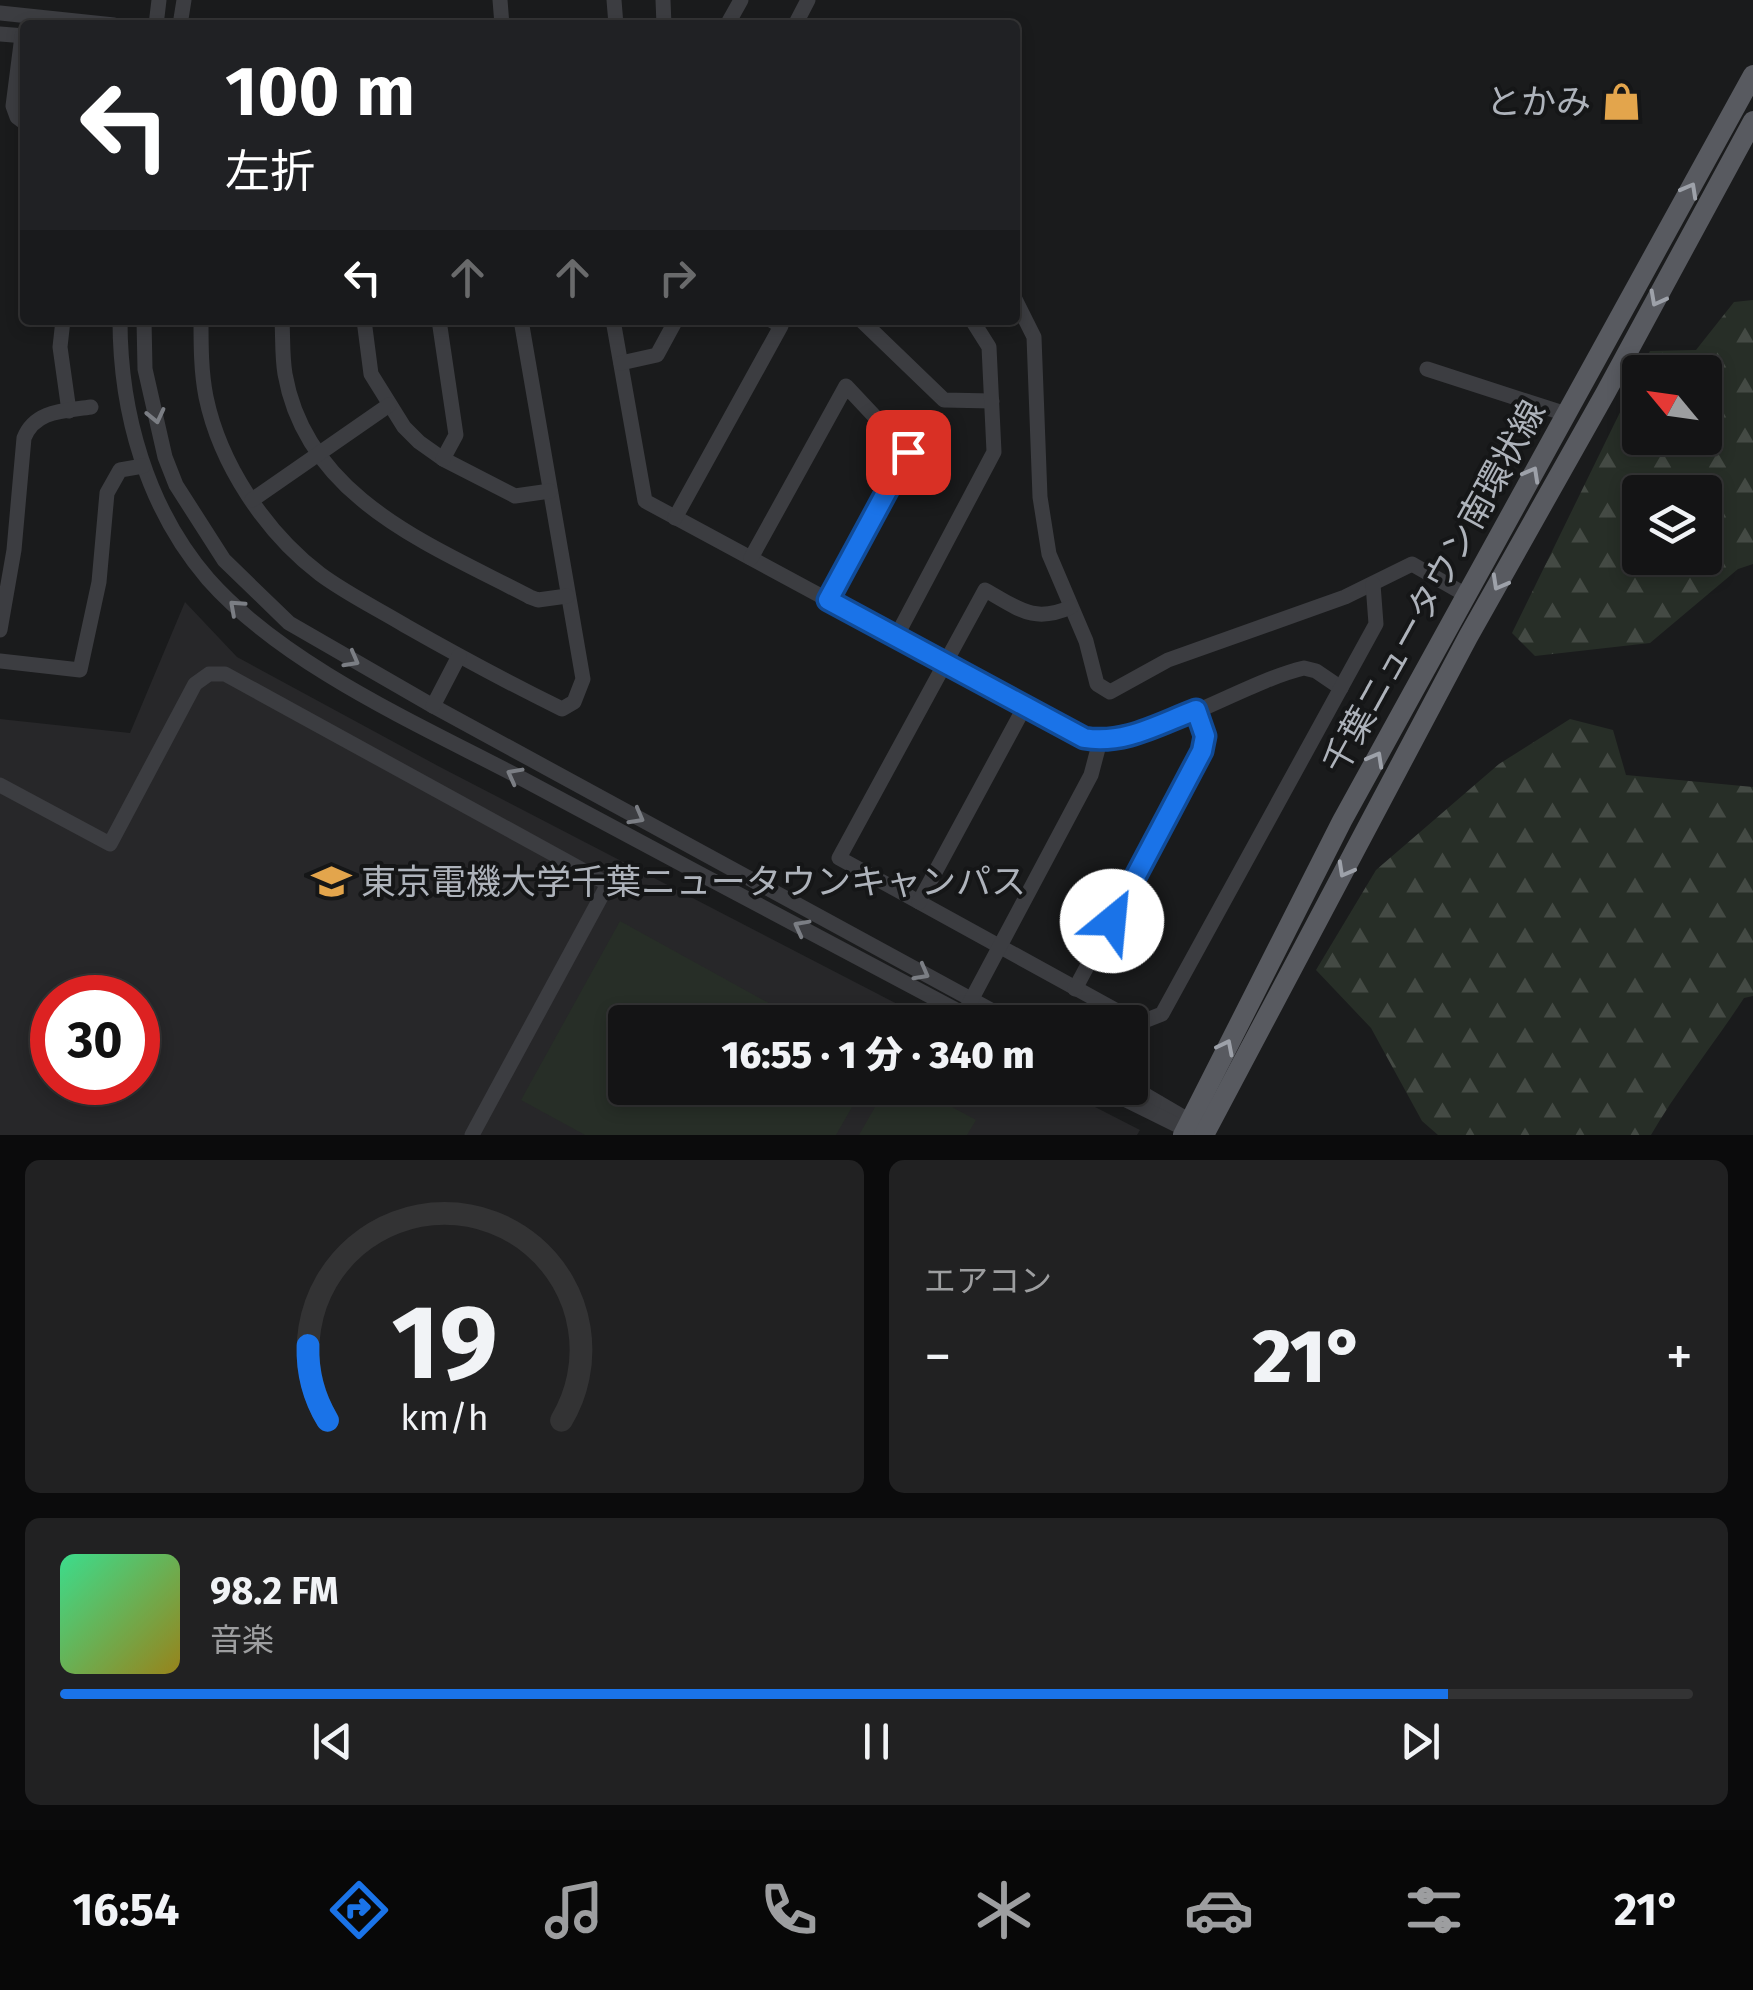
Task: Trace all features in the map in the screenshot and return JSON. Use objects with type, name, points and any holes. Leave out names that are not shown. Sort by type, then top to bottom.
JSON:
[{"type":"main road","name":"千葉ニュータウン南環状線","points":[[1193,1131],[1342,821],[1753,75]]},
{"type":"main road","name":"千葉ニュータウン南環状線","points":[[1193,1131],[1753,121]]},
{"type":"street","points":[[0,13],[66,20]]},
{"type":"street","points":[[20,57],[13,106],[20,120]]},
{"type":"street","points":[[1020,309],[1034,337],[1040,497],[1049,554],[1086,641],[1097,684],[1110,692],[1168,660],[1345,598],[1412,564],[1466,594]]},
{"type":"street","points":[[62,325],[60,347],[68,411]]},
{"type":"street","points":[[120,325],[122,370],[143,466],[177,537],[206,576],[255,624],[306,662],[964,1005]]},
{"type":"street","points":[[144,325],[145,369],[165,457],[189,509],[242,581],[289,623],[964,1005]]},
{"type":"street","points":[[201,325],[206,395],[216,433],[268,522],[319,574],[460,656],[562,709],[574,702],[583,678],[522,325]]},
{"type":"street","points":[[282,325],[286,375],[297,412],[319,454],[368,508],[530,597],[538,600],[567,596]]},
{"type":"street","points":[[365,325],[371,374],[411,434],[444,459],[515,496],[550,492]]},
{"type":"street","points":[[440,325],[456,435],[444,459]]},
{"type":"street","points":[[614,325],[645,501],[1084,738],[1100,741],[1131,736],[1304,668],[1316,671],[1341,688]]},
{"type":"street","points":[[620,362],[657,355],[673,325]]},
{"type":"street","points":[[676,518],[779,325]]},
{"type":"street","points":[[867,325],[944,400],[992,401]]},
{"type":"street","points":[[896,637],[994,452],[989,347],[975,325]]},
{"type":"street","points":[[1427,369],[1566,414]]},
{"type":"street","points":[[751,558],[846,386],[908,452],[828,600]]},
{"type":"street","points":[[252,500],[389,405]]},
{"type":"street","points":[[0,630],[14,550],[24,438],[37,418],[90,407]]},
{"type":"street","points":[[0,661],[80,670],[99,582],[107,493],[120,470],[143,466]]},
{"type":"street","points":[[1071,607],[1052,616],[1032,616],[985,590],[838,858],[1139,1024],[1162,1014],[1376,624],[1373,584]]},
{"type":"street","points":[[433,706],[460,656]]},
{"type":"street","points":[[0,784],[110,844],[196,684],[209,674],[225,674],[608,884],[472,1135]]},
{"type":"street","points":[[918,902],[1025,706]]},
{"type":"street","points":[[1076,988],[1202,751],[1205,736],[1196,710]]},
{"type":"street","points":[[969,1005],[1091,775],[1100,741]]},
{"type":"street","points":[[1148,1099],[1193,1131]]},
{"type":"street","points":[[1138,1105],[1193,1131]]},
{"type":"shaded area","name":"東京電機大学千葉ニュータウンキャンパス","points":[[185,602],[237,657],[899,1005],[608,1005],[608,1105],[1091,1105],[1140,1130],[1137,1135],[0,1135],[0,719],[130,733]]},
{"type":"green space","points":[[1753,300],[1753,564],[1738,569],[1650,643],[1535,656],[1512,633],[1622,408],[1622,455],[1722,455],[1722,355],[1648,355],[1650,351],[1696,350],[1734,302]]},
{"type":"green space","points":[[1570,719],[1613,730],[1626,775],[1753,787],[1753,996],[1744,998],[1651,1135],[1438,1135],[1422,1121],[1371,1028],[1316,970],[1376,870],[1499,764]]},
{"type":"green space","points":[[620,921],[772,1005],[608,1005],[608,1105],[853,1105],[836,1135],[585,1135],[521,1100]]},
{"type":"green space","points":[[876,1105],[948,1105],[976,1120],[967,1135],[859,1135]]},
{"type":"place","name":"とかみ","points":[[1621,102]]},
{"type":"place","name":"東京電機大学千葉ニュータウンキャンパス","points":[[331,882]]},
{"type":"route","points":[[908,452],[828,600],[1084,738],[1100,741],[1131,736],[1196,710],[1205,736],[1202,751],[1112,921]]}]
